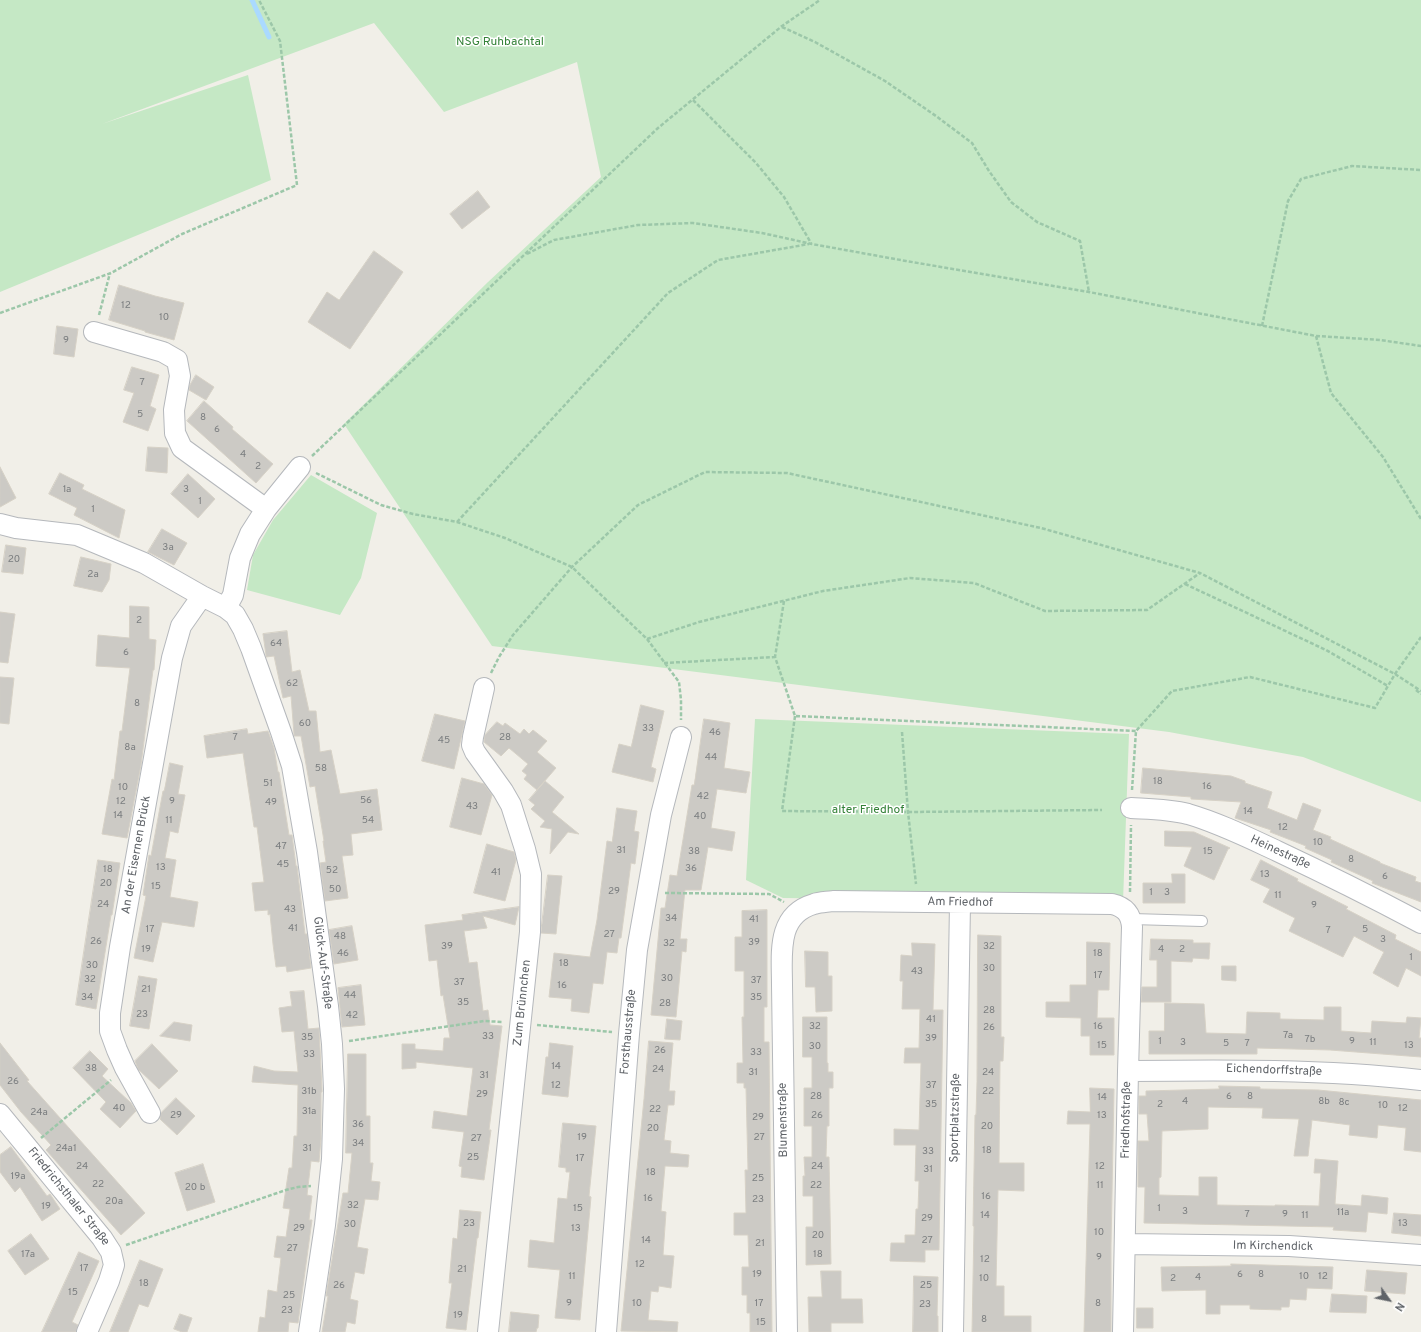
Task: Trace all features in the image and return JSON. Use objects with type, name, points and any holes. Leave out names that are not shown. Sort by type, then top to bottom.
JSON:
[{"type":"street","points":[[94,332],[163,352],[177,360],[180,376],[174,410],[175,433],[182,448],[266,510]]},
{"type":"street","points":[[0,524],[16,528],[76,535],[144,563],[226,608],[233,595],[240,558],[250,534],[266,510],[300,467]]},
{"type":"street","name":"An der Eisernen Brück","points":[[150,1113],[125,1068],[110,1031],[110,1013],[120,947],[172,658],[181,626],[202,596]]},
{"type":"street","name":"Glück-Auf-Straße","points":[[226,608],[234,615],[243,629],[292,766],[307,852],[328,1006],[332,1044],[334,1089],[332,1159],[309,1332]]},
{"type":"street","name":"Zum Brünnchen","points":[[484,688],[472,745],[475,752],[503,791],[511,805],[531,874],[530,932],[488,1332]]},
{"type":"street","name":"Forsthausstraße","points":[[606,1332],[628,1034],[637,950],[661,815],[681,737]]},
{"type":"street","name":"Heinestraße","points":[[1131,808],[1188,814],[1210,822],[1256,841],[1421,923]]},
{"type":"street","name":"Am Friedhof","points":[[797,913],[814,904],[832,902],[1112,904],[1119,906],[1128,915]]},
{"type":"street","name":"Sportplatzstraße","points":[[953,1332],[960,903]]},
{"type":"street","name":"Blumenstraße","points":[[787,1332],[782,950],[783,933],[789,921],[797,913]]},
{"type":"street","name":"Friedhofstraße","points":[[1123,1332],[1128,1071],[1128,915]]},
{"type":"street","name":"Eichendorffstraße","points":[[1128,1071],[1276,1071],[1393,1077],[1421,1080]]},
{"type":"street","name":"Friedrichsthaler Straße","points":[[0,1114],[102,1238],[111,1252],[114,1265],[109,1281],[87,1332]]},
{"type":"street","name":"Im Kirchendick","points":[[1125,1244],[1289,1246],[1421,1255]]},
{"type":"lane","name":"Am Friedhof","points":[[1128,915],[1202,921]]},
{"type":"path","points":[[0,313],[110,273],[182,234],[297,184],[280,41],[259,0]]},
{"type":"path","points":[[681,737],[681,700],[679,682],[647,639],[572,567],[505,538],[457,522],[413,514],[381,505],[322,475],[300,467],[658,128],[782,26],[820,0]]},
{"type":"path","points":[[782,26],[815,42],[885,81],[936,116],[972,144],[1011,202],[1037,222],[1080,241],[1089,292]]},
{"type":"path","points":[[693,100],[756,163],[784,196],[812,244]]},
{"type":"path","points":[[1262,326],[1288,202],[1301,180],[1352,166],[1421,170]]},
{"type":"path","points":[[523,256],[554,240],[638,225],[693,223],[762,233],[906,262],[1089,292],[1316,336],[1380,340],[1421,346]]},
{"type":"path","points":[[457,522],[668,293],[718,260],[812,244]]},
{"type":"path","points":[[94,332],[110,273]]},
{"type":"path","points":[[1316,336],[1331,393],[1383,457],[1421,519]]},
{"type":"path","points":[[484,688],[499,657],[513,635],[572,567],[638,504],[705,472],[720,472],[787,473],[1041,528],[1200,573],[1395,674],[1421,693]]},
{"type":"path","points":[[647,639],[700,622],[823,591],[910,578],[974,583],[1045,611],[1147,610],[1200,573]]},
{"type":"path","points":[[1184,584],[1326,650],[1388,686]]},
{"type":"path","points":[[784,601],[775,657],[795,716],[782,811],[908,812],[1102,810]]},
{"type":"path","points":[[1128,915],[1130,899],[1131,808],[1136,731],[1172,692],[1250,677],[1375,708],[1395,674],[1421,637]]},
{"type":"path","points":[[664,663],[775,657]]},
{"type":"path","points":[[795,716],[1136,731]]},
{"type":"path","points":[[902,732],[917,903]]},
{"type":"path","points":[[647,892],[769,894],[780,899],[797,913]]},
{"type":"path","points":[[332,1044],[484,1021],[520,1023],[628,1034]]},
{"type":"path","points":[[28,1149],[60,1124],[125,1068]]},
{"type":"path","points":[[111,1252],[129,1244],[286,1190],[298,1187],[329,1186]]},
{"type":"green space","name":"NSG Ruhbachtal","points":[[0,0],[1421,0],[1421,802],[1303,757],[1169,732],[492,646],[344,424],[488,282],[601,177],[577,62],[444,112],[374,23],[102,124],[248,75],[271,180],[0,292]]},
{"type":"green space","points":[[311,475],[377,513],[361,578],[340,615],[247,590],[253,555],[273,520]]},
{"type":"green space","name":"alter Friedhof","points":[[755,719],[1129,734],[1123,902],[783,898],[746,880]]},
{"type":"building","points":[[478,191],[490,207],[462,229],[450,214]]},
{"type":"building","points":[[374,251],[403,272],[350,349],[308,322],[327,292],[339,300]]},
{"type":"building","points":[[119,285],[184,303],[174,340],[109,320]]},
{"type":"building","points":[[57,326],[78,329],[74,357],[54,354]]},
{"type":"building","points":[[132,367],[159,375],[150,406],[156,409],[148,431],[123,422],[134,393],[124,390]]},
{"type":"building","points":[[196,375],[214,387],[206,400],[189,390],[190,385]]},
{"type":"building","points":[[204,401],[233,427],[232,429],[273,464],[256,483],[187,421]]},
{"type":"building","points":[[148,447],[168,448],[167,473],[146,471]]},
{"type":"building","points":[[0,467],[16,498],[0,507]]},
{"type":"building","points":[[60,473],[84,485],[82,489],[125,510],[119,538],[74,515],[77,508],[49,494]]},
{"type":"building","points":[[188,474],[215,499],[198,518],[171,494]]},
{"type":"building","points":[[162,529],[187,543],[174,565],[148,552]]},
{"type":"building","points":[[6,545],[26,548],[23,574],[2,572]]},
{"type":"building","points":[[81,557],[111,564],[109,580],[102,592],[74,586]]},
{"type":"building","points":[[130,606],[149,607],[149,639],[156,640],[154,670],[141,765],[127,838],[102,834],[112,779],[114,780],[130,668],[96,666],[98,635],[129,638]]},
{"type":"building","points":[[0,612],[15,614],[8,663],[0,662]]},
{"type":"building","points":[[287,631],[292,672],[300,670],[309,711],[316,711],[320,752],[331,750],[340,794],[377,789],[382,830],[351,834],[353,855],[342,856],[348,898],[325,901],[320,863],[326,862],[315,786],[310,787],[301,736],[294,736],[291,696],[283,698],[274,656],[266,657],[263,634]]},
{"type":"building","points":[[0,677],[14,678],[9,724],[0,723]]},
{"type":"building","points":[[641,705],[664,711],[651,767],[656,769],[653,782],[612,772],[619,744],[631,747]]},
{"type":"building","points":[[435,714],[465,721],[454,769],[422,761]]},
{"type":"building","points":[[704,719],[730,723],[724,768],[750,772],[746,793],[717,789],[711,828],[735,832],[732,851],[708,847],[701,890],[685,890],[680,939],[687,939],[686,952],[682,951],[676,1017],[651,1015],[661,908],[665,908],[670,875],[677,876],[692,785],[694,785]]},
{"type":"building","points":[[497,722],[503,726],[505,723],[520,734],[524,729],[529,734],[533,730],[547,741],[537,752],[556,768],[537,790],[524,779],[527,775],[522,771],[528,764],[509,748],[501,756],[484,742],[485,735]]},
{"type":"building","points":[[247,729],[248,734],[268,731],[274,748],[289,835],[292,835],[311,968],[287,972],[286,966],[276,967],[270,914],[268,915],[268,910],[255,911],[252,883],[264,882],[257,827],[254,827],[243,753],[207,758],[204,736]]},
{"type":"building","points":[[170,763],[183,766],[178,794],[185,795],[178,833],[170,831],[165,858],[176,860],[170,897],[198,902],[194,927],[162,922],[153,962],[134,958],[146,896],[143,895],[149,855],[151,856],[163,791]]},
{"type":"building","points":[[1143,768],[1231,776],[1245,781],[1245,783],[1272,792],[1267,808],[1297,820],[1303,803],[1321,810],[1313,830],[1331,837],[1330,839],[1380,863],[1416,877],[1415,881],[1421,883],[1421,902],[1372,883],[1373,881],[1331,862],[1332,860],[1305,848],[1306,846],[1270,832],[1271,830],[1235,818],[1241,802],[1191,799],[1191,797],[1141,793]]},
{"type":"building","points":[[462,778],[484,784],[492,795],[481,835],[450,827]]},
{"type":"building","points":[[545,781],[564,797],[552,812],[579,834],[568,832],[550,854],[552,829],[540,827],[545,821],[531,809],[535,805],[529,800]]},
{"type":"building","points":[[617,808],[637,811],[634,831],[639,832],[635,864],[631,863],[621,938],[619,938],[617,953],[607,952],[603,984],[593,983],[589,1013],[571,1011],[572,999],[549,997],[554,953],[590,957],[597,920],[607,841],[612,842]]},
{"type":"building","points":[[1165,831],[1194,832],[1230,848],[1228,849],[1214,880],[1184,866],[1192,847],[1165,846]]},
{"type":"building","points":[[487,844],[514,852],[516,860],[505,901],[474,893]]},
{"type":"building","points":[[98,860],[120,863],[96,1009],[76,1005]]},
{"type":"building","points":[[1261,860],[1298,879],[1297,881],[1348,907],[1346,909],[1396,935],[1395,939],[1421,952],[1421,976],[1406,968],[1398,987],[1373,973],[1384,952],[1354,936],[1343,957],[1289,931],[1295,918],[1263,902],[1270,889],[1251,880]]},
{"type":"building","points":[[1172,874],[1185,874],[1185,903],[1143,903],[1143,883],[1172,883]]},
{"type":"building","points":[[548,875],[562,876],[556,934],[541,933]]},
{"type":"building","points":[[519,907],[515,925],[483,916],[487,928],[464,931],[469,963],[477,962],[483,1011],[488,1010],[490,1025],[502,1026],[484,1180],[461,1177],[462,1167],[459,1166],[464,1132],[432,1128],[434,1111],[467,1116],[473,1068],[416,1062],[416,1068],[402,1069],[402,1044],[415,1044],[415,1049],[443,1051],[444,1038],[450,1038],[443,995],[441,996],[437,960],[429,961],[425,925],[463,920],[462,915]]},
{"type":"building","points":[[767,910],[767,1007],[764,1007],[764,1042],[769,1042],[772,1332],[750,1332],[750,1313],[747,1313],[747,1295],[742,1295],[742,1267],[749,1267],[748,1235],[734,1235],[734,1213],[746,1213],[745,1170],[748,1170],[746,1088],[744,1088],[744,1083],[737,1083],[737,1063],[743,1063],[742,1017],[744,1017],[744,971],[735,971],[735,937],[742,937],[742,911]]},
{"type":"building","points":[[352,926],[358,960],[334,964],[329,930]]},
{"type":"building","points":[[978,935],[1001,936],[1001,1037],[1004,1037],[1003,1061],[1000,1061],[999,1163],[1024,1163],[1024,1191],[998,1190],[996,1286],[1004,1286],[1004,1316],[1031,1316],[1031,1332],[972,1332],[975,1115],[977,1082]]},
{"type":"building","points":[[1151,939],[1193,940],[1193,943],[1210,943],[1209,959],[1193,958],[1192,962],[1171,961],[1171,1002],[1141,1002],[1142,987],[1157,987],[1157,960],[1150,960]]},
{"type":"building","points":[[1087,942],[1110,943],[1109,990],[1098,990],[1097,1018],[1114,1018],[1114,1055],[1090,1055],[1090,1036],[1081,1036],[1081,1018],[1046,1017],[1046,1002],[1070,1002],[1070,985],[1086,985]]},
{"type":"building","points":[[912,943],[935,944],[933,1010],[943,1010],[939,1250],[925,1250],[925,1262],[890,1261],[891,1243],[905,1243],[905,1235],[915,1235],[916,1209],[918,1209],[919,1181],[915,1181],[916,1145],[894,1145],[894,1129],[919,1130],[921,1063],[904,1063],[905,1048],[919,1048],[920,1009],[902,1009],[903,981],[900,981],[901,955],[912,956]]},
{"type":"building","points":[[805,951],[828,952],[828,976],[832,976],[832,1011],[816,1012],[815,987],[806,987]]},
{"type":"building","points":[[1222,966],[1236,966],[1236,981],[1222,980]]},
{"type":"building","points":[[139,976],[157,979],[149,1029],[130,1026]]},
{"type":"building","points":[[361,985],[365,1025],[342,1027],[338,988]]},
{"type":"building","points":[[304,991],[308,1029],[319,1028],[322,1089],[319,1162],[311,1161],[307,1195],[312,1196],[309,1220],[312,1220],[298,1323],[289,1322],[288,1332],[258,1332],[260,1317],[265,1318],[268,1290],[277,1292],[281,1258],[274,1257],[277,1236],[286,1237],[290,1209],[283,1208],[289,1168],[292,1168],[294,1136],[297,1136],[298,1085],[252,1082],[254,1066],[274,1071],[298,1072],[294,1031],[282,1032],[279,1008],[292,1006],[290,992]]},
{"type":"building","points":[[1165,1003],[1204,1004],[1206,1033],[1246,1034],[1247,1012],[1280,1013],[1280,1019],[1324,1020],[1324,1007],[1341,1007],[1341,1031],[1371,1033],[1372,1021],[1406,1023],[1407,1017],[1421,1018],[1419,1038],[1421,1038],[1421,1057],[1330,1050],[1257,1048],[1257,1054],[1149,1054],[1149,1031],[1164,1031]]},
{"type":"building","points":[[803,1017],[827,1017],[827,1063],[828,1072],[833,1072],[833,1088],[829,1088],[829,1126],[827,1126],[826,1157],[829,1157],[831,1264],[806,1265],[806,1227],[813,1227],[813,1196],[803,1196],[803,1176],[805,1176],[804,1157],[812,1157],[812,1126],[804,1126],[804,1088],[812,1088],[812,1057],[803,1057]]},
{"type":"building","points":[[667,1019],[682,1021],[680,1040],[665,1039]]},
{"type":"building","points":[[174,1022],[192,1025],[190,1041],[160,1036]]},
{"type":"building","points":[[649,1041],[673,1043],[669,1091],[675,1091],[674,1105],[668,1105],[664,1140],[671,1141],[670,1153],[689,1155],[688,1167],[665,1166],[661,1211],[666,1212],[663,1255],[674,1256],[671,1288],[659,1286],[658,1292],[651,1291],[648,1320],[678,1322],[677,1332],[621,1331]]},
{"type":"building","points":[[0,1043],[29,1080],[27,1081],[145,1213],[121,1235],[46,1150],[51,1145],[21,1112],[0,1085]]},
{"type":"building","points":[[550,1043],[573,1046],[568,1097],[542,1094],[546,1057],[548,1057]]},
{"type":"building","points":[[152,1044],[178,1071],[159,1089],[138,1069],[135,1061]]},
{"type":"building","points":[[90,1051],[108,1069],[102,1076],[131,1103],[136,1111],[120,1128],[100,1109],[106,1102],[73,1068]]},
{"type":"building","points":[[348,1054],[366,1054],[366,1116],[370,1116],[370,1163],[373,1163],[371,1181],[380,1182],[378,1200],[365,1199],[357,1247],[368,1249],[364,1274],[355,1272],[350,1299],[358,1301],[355,1324],[347,1322],[345,1332],[322,1332],[328,1296],[326,1296],[343,1193],[348,1193],[352,1153],[346,1153]]},
{"type":"building","points":[[1219,1086],[1260,1087],[1260,1089],[1318,1090],[1421,1100],[1421,1152],[1404,1150],[1406,1128],[1378,1125],[1377,1138],[1349,1135],[1350,1125],[1312,1120],[1308,1156],[1294,1156],[1299,1119],[1262,1118],[1263,1108],[1208,1107],[1208,1129],[1162,1131],[1159,1195],[1199,1196],[1199,1177],[1217,1177],[1217,1205],[1319,1206],[1321,1173],[1314,1173],[1315,1159],[1338,1161],[1335,1204],[1361,1206],[1362,1195],[1388,1198],[1387,1214],[1368,1212],[1366,1232],[1333,1230],[1334,1227],[1144,1223],[1145,1187],[1138,1187],[1138,1141],[1149,1141],[1147,1114],[1139,1114],[1139,1096],[1146,1096],[1146,1091],[1219,1089]]},
{"type":"building","points":[[1090,1088],[1114,1089],[1111,1332],[1084,1332],[1090,1124],[1067,1124],[1068,1111],[1090,1112]]},
{"type":"building","points":[[176,1098],[195,1116],[177,1135],[160,1119],[161,1113]]},
{"type":"building","points":[[563,1123],[596,1126],[589,1196],[591,1197],[580,1320],[555,1318],[560,1270],[528,1267],[530,1240],[554,1243],[558,1198],[567,1199],[570,1172],[566,1172],[566,1168],[559,1167]]},
{"type":"building","points":[[11,1147],[47,1196],[50,1194],[60,1209],[42,1221],[20,1187],[15,1192],[0,1172],[0,1155]]},
{"type":"building","points":[[203,1164],[215,1202],[187,1211],[175,1173]]},
{"type":"building","points":[[460,1210],[481,1212],[466,1330],[446,1328],[452,1283],[449,1283],[453,1238],[457,1239]]},
{"type":"building","points":[[1394,1213],[1421,1215],[1421,1236],[1392,1233]]},
{"type":"building","points":[[31,1234],[49,1259],[25,1275],[8,1251]]},
{"type":"building","points":[[79,1252],[99,1261],[72,1322],[78,1325],[76,1332],[42,1332]]},
{"type":"building","points":[[140,1260],[163,1269],[148,1307],[139,1304],[128,1332],[110,1332]]},
{"type":"building","points":[[1231,1264],[1333,1267],[1332,1289],[1307,1288],[1306,1300],[1290,1299],[1289,1307],[1281,1307],[1281,1310],[1250,1309],[1250,1305],[1220,1305],[1220,1314],[1206,1314],[1206,1290],[1162,1291],[1161,1267],[1231,1266]]},
{"type":"building","points":[[1367,1270],[1407,1273],[1405,1294],[1365,1291]]},
{"type":"building","points":[[821,1271],[841,1271],[841,1299],[862,1299],[863,1323],[831,1323],[831,1332],[809,1332],[808,1297],[822,1297]]},
{"type":"building","points":[[914,1276],[938,1277],[938,1332],[913,1332]]},
{"type":"building","points":[[1332,1294],[1367,1296],[1366,1313],[1330,1312]]},
{"type":"building","points":[[1137,1308],[1153,1308],[1153,1328],[1137,1328]]},
{"type":"building","points":[[511,1312],[539,1315],[538,1328],[536,1332],[509,1332]]},
{"type":"building","points":[[180,1314],[192,1318],[187,1332],[174,1329]]},
{"type":"waterway","points":[[252,0],[269,37]]}]
